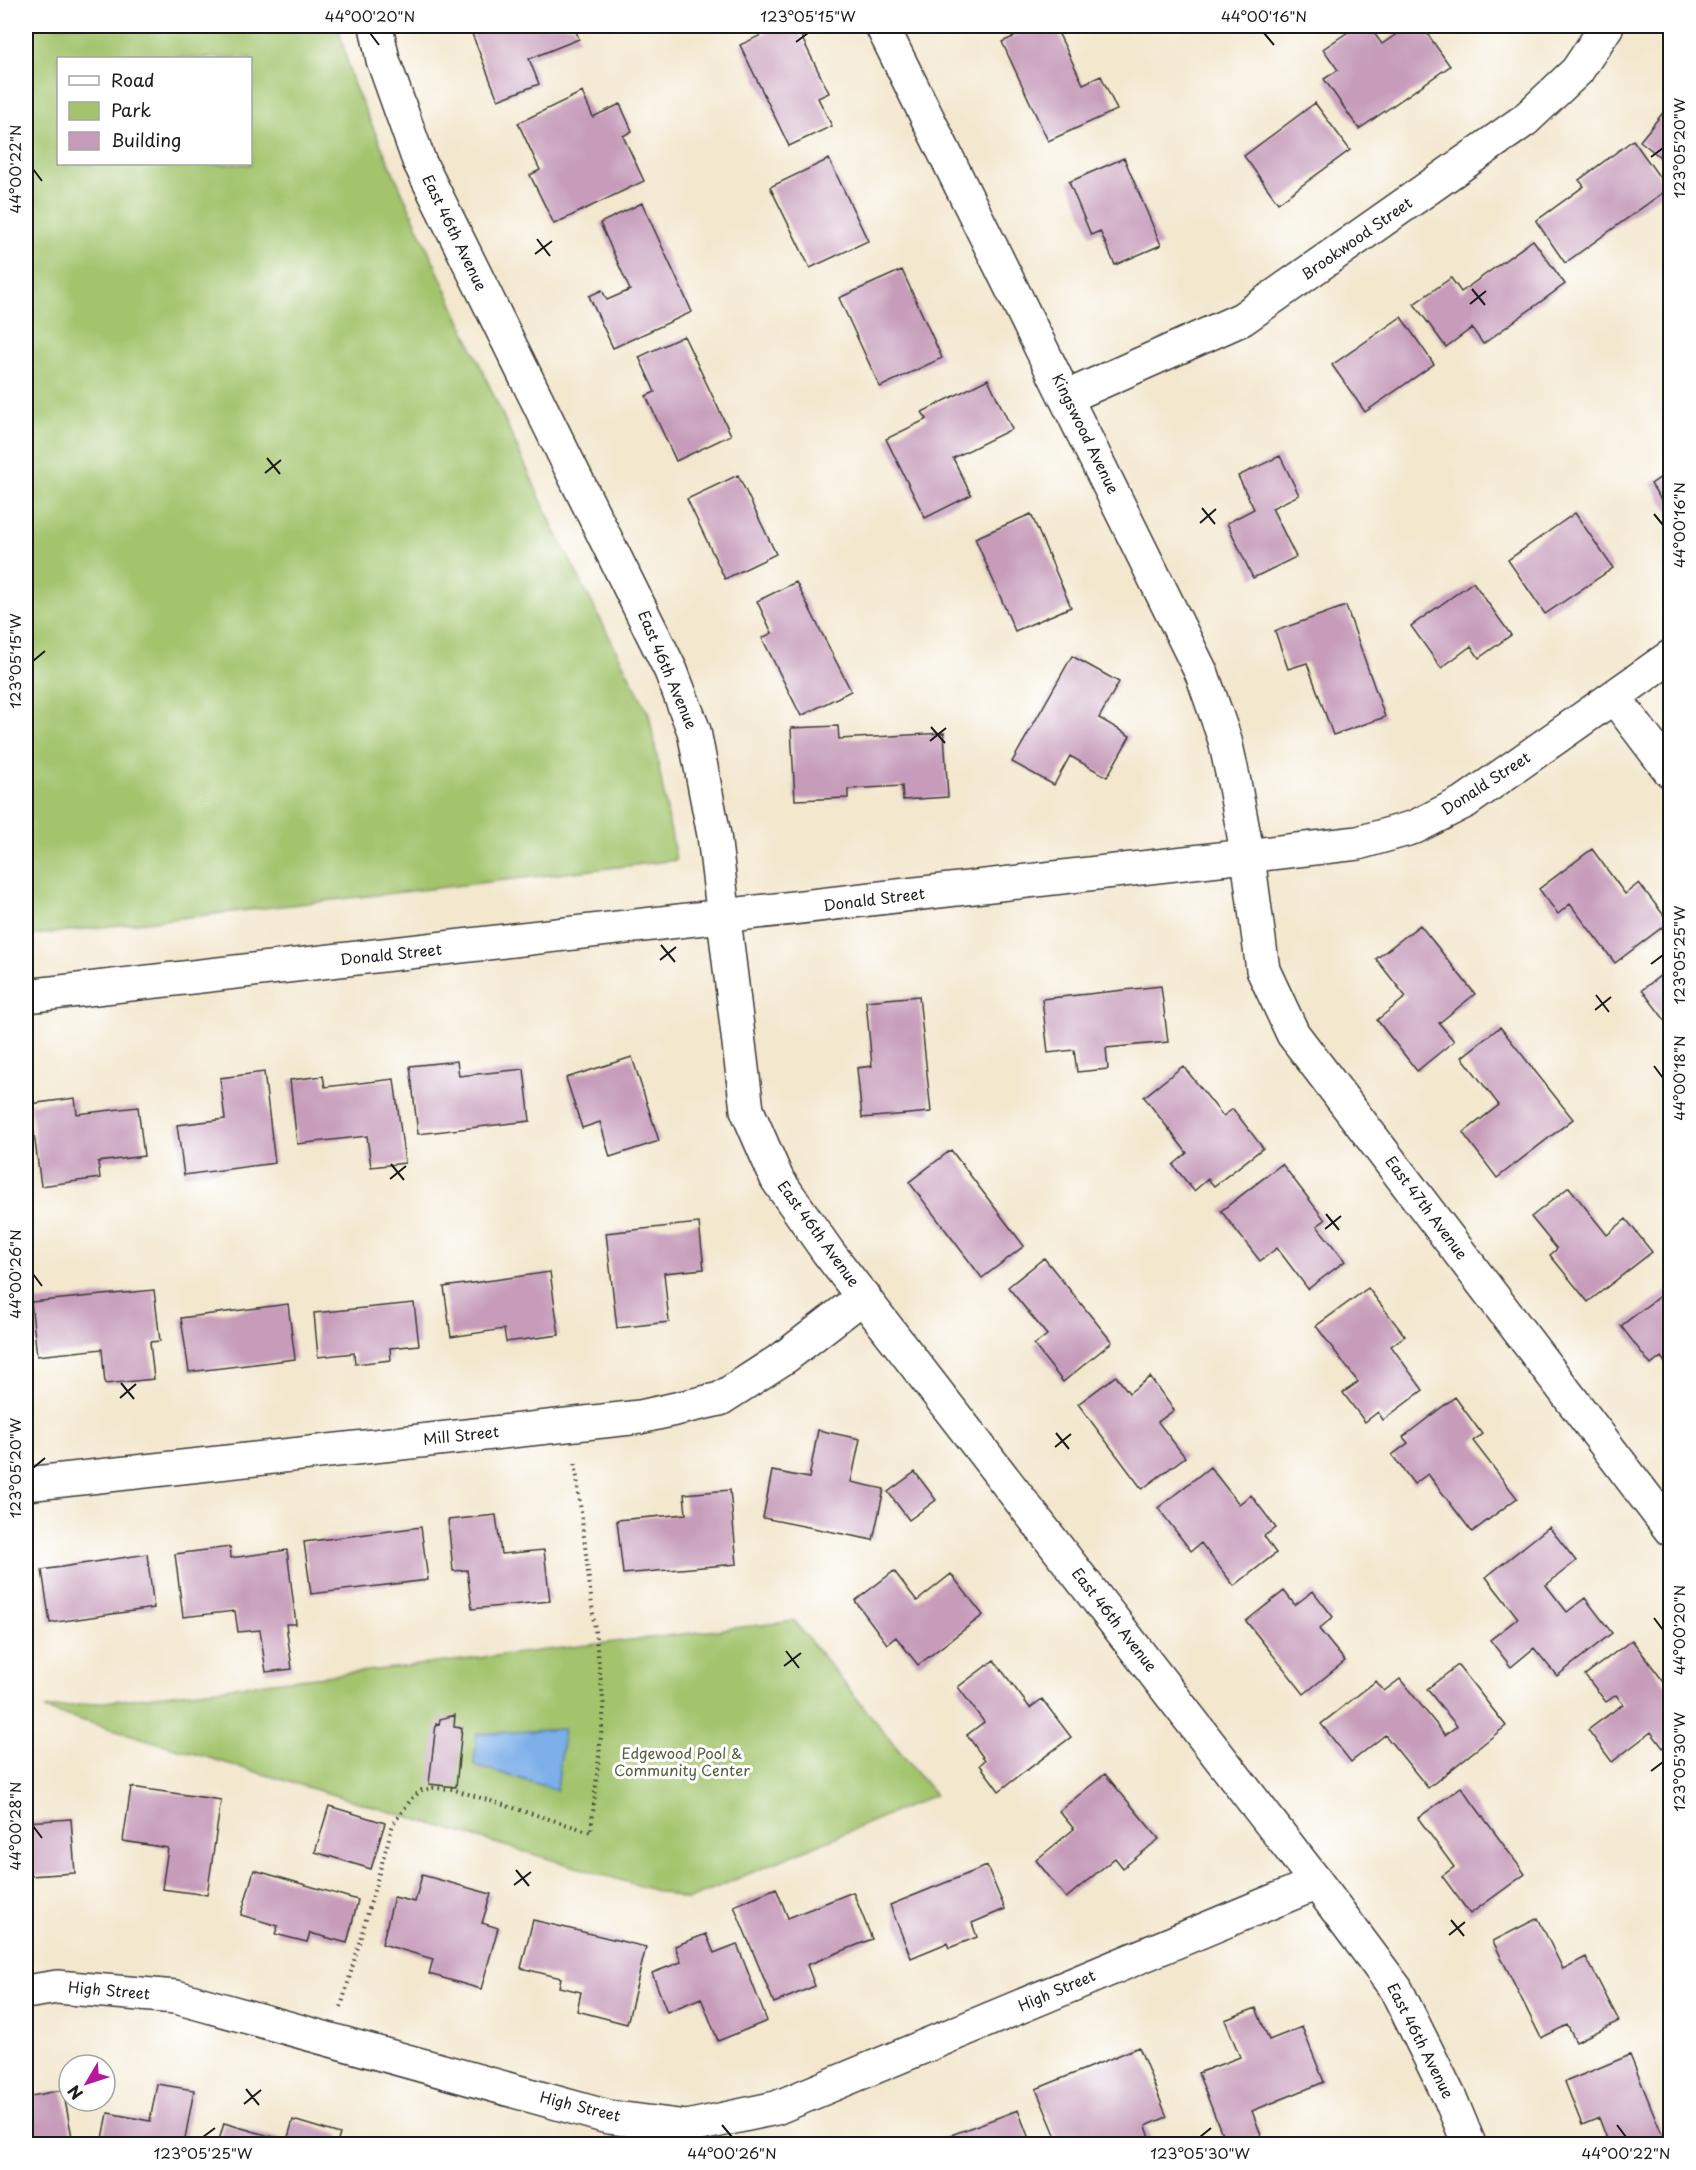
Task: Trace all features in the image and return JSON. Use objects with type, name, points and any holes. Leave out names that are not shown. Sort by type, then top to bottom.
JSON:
[{"type":"street","name":"East 46th Avenue","points":[[376,26],[383,60],[419,161],[666,661],[691,721],[714,835],[747,1110],[777,1179],[828,1252],[1317,1883],[1396,1989],[1450,2098],[1469,2145]]},
{"type":"street","name":"Kingswood Avenue","points":[[882,26],[1067,397],[1209,692],[1225,740],[1248,857]]},
{"type":"street","name":"Brookwood Street","points":[[1067,397],[1242,319],[1525,120],[1551,98],[1577,71],[1607,26]]},
{"type":"street","name":"Donald Street","points":[[26,996],[1358,843],[1415,827],[1466,801],[1671,657]]},
{"type":"street","points":[[1614,697],[1671,771]]},
{"type":"street","name":"East 47th Avenue","points":[[1248,857],[1263,970],[1293,1034],[1671,1529]]},
{"type":"street","name":"Mill Street","points":[[26,1484],[640,1417],[720,1400],[785,1357],[864,1296]]},
{"type":"street","name":"High Street","points":[[26,1992],[57,1987],[176,1997],[608,2117],[687,2127],[776,2109],[1317,1883]]},
{"type":"path","points":[[332,2040],[393,1824],[412,1798],[422,1790],[433,1788],[452,1790],[591,1832],[604,1707],[571,1424]]},
{"type":"green space","points":[[26,26],[338,26],[353,83],[554,529],[649,714],[676,860],[26,936]]},
{"type":"green space","name":"Edgewood Pool & Community Center","points":[[794,1621],[935,1795],[687,1900],[44,1709]]},
{"type":"water","points":[[564,1729],[557,1790],[474,1765],[477,1734]]},
{"type":"building","points":[[469,26],[574,26],[579,39],[529,59],[539,84],[498,100]]},
{"type":"building","points":[[780,26],[796,26],[829,93],[818,98],[832,126],[789,146],[740,45]]},
{"type":"building","points":[[1038,26],[1055,26],[1083,84],[1101,76],[1117,110],[1048,141],[1002,42]]},
{"type":"building","points":[[1357,26],[1369,26],[1382,44],[1408,26],[1422,26],[1450,66],[1359,129],[1324,79],[1338,70],[1323,49]]},
{"type":"building","points":[[582,92],[593,117],[620,104],[632,131],[623,136],[644,181],[554,224],[530,175],[540,170],[518,123]]},
{"type":"building","points":[[1315,103],[1350,150],[1278,203],[1244,156]]},
{"type":"building","points":[[1670,104],[1670,165],[1640,141]]},
{"type":"building","points":[[1633,140],[1668,189],[1565,263],[1536,221],[1584,186],[1579,180]]},
{"type":"building","points":[[1124,158],[1161,245],[1115,265],[1100,231],[1091,235],[1069,182]]},
{"type":"building","points":[[829,159],[868,241],[810,268],[770,187]]},
{"type":"building","points":[[642,203],[692,312],[613,348],[589,296],[602,290],[607,300],[630,290],[600,223]]},
{"type":"building","points":[[1533,240],[1565,284],[1483,344],[1472,328],[1446,347],[1414,304],[1451,278],[1461,292]]},
{"type":"building","points":[[902,270],[942,358],[880,387],[839,298]]},
{"type":"building","points":[[1401,317],[1434,364],[1365,412],[1332,365]]},
{"type":"building","points":[[684,336],[731,435],[676,461],[646,396],[655,392],[639,357]]},
{"type":"building","points":[[988,379],[1012,429],[953,458],[971,495],[925,518],[886,439],[927,419],[922,412]]},
{"type":"building","points":[[1280,456],[1299,495],[1272,508],[1296,557],[1253,578],[1227,523],[1254,509],[1238,476]]},
{"type":"building","points":[[1670,471],[1670,514],[1651,484]]},
{"type":"building","points":[[738,475],[776,554],[725,579],[687,499]]},
{"type":"building","points":[[1575,513],[1613,568],[1545,614],[1508,560]]},
{"type":"building","points":[[1031,514],[1071,607],[1015,631],[975,538]]},
{"type":"building","points":[[796,582],[851,691],[801,716],[762,638],[772,633],[757,601]]},
{"type":"building","points":[[1473,582],[1511,635],[1479,658],[1471,646],[1441,668],[1411,626]]},
{"type":"building","points":[[1346,606],[1385,717],[1333,735],[1307,663],[1288,669],[1275,631]]},
{"type":"building","points":[[1072,656],[1119,682],[1099,718],[1130,736],[1107,777],[1070,756],[1054,785],[1012,762]]},
{"type":"building","points":[[838,726],[839,739],[944,733],[948,797],[903,800],[902,786],[848,789],[848,798],[795,800],[791,728]]},
{"type":"building","points":[[1592,849],[1625,894],[1639,883],[1669,922],[1615,963],[1570,904],[1558,914],[1539,889]]},
{"type":"building","points":[[1420,925],[1475,994],[1439,1023],[1454,1041],[1417,1071],[1377,1020],[1406,997],[1376,959]]},
{"type":"building","points":[[1670,968],[1670,1027],[1642,990]]},
{"type":"building","points":[[1161,986],[1168,1042],[1106,1048],[1108,1069],[1077,1072],[1074,1050],[1048,1053],[1042,999]]},
{"type":"building","points":[[919,996],[931,1112],[862,1118],[857,1068],[872,1066],[866,1001]]},
{"type":"building","points":[[1500,1027],[1573,1119],[1497,1178],[1463,1133],[1499,1105],[1462,1057]]},
{"type":"building","points":[[632,1057],[659,1141],[610,1157],[600,1122],[582,1128],[566,1078]]},
{"type":"building","points":[[457,1061],[459,1076],[524,1069],[530,1121],[418,1134],[410,1066]]},
{"type":"building","points":[[1183,1066],[1223,1116],[1233,1109],[1263,1148],[1214,1186],[1208,1179],[1194,1191],[1173,1165],[1187,1153],[1144,1097]]},
{"type":"building","points":[[264,1072],[275,1163],[184,1175],[177,1125],[225,1119],[220,1078]]},
{"type":"building","points":[[323,1076],[325,1087],[394,1079],[405,1163],[371,1167],[367,1136],[297,1144],[290,1080]]},
{"type":"building","points":[[75,1098],[77,1114],[138,1107],[144,1156],[98,1162],[100,1178],[41,1186],[30,1104]]},
{"type":"building","points":[[951,1150],[1024,1246],[982,1278],[909,1182]]},
{"type":"building","points":[[1282,1164],[1325,1220],[1317,1226],[1345,1261],[1308,1289],[1277,1248],[1260,1261],[1221,1211]]},
{"type":"building","points":[[1569,1187],[1607,1235],[1626,1219],[1652,1252],[1588,1302],[1550,1255],[1557,1249],[1531,1217]]},
{"type":"building","points":[[699,1223],[704,1269],[664,1273],[669,1322],[617,1328],[606,1233]]},
{"type":"building","points":[[1044,1258],[1112,1342],[1063,1382],[1034,1345],[1047,1335],[1008,1287]]},
{"type":"building","points":[[550,1272],[559,1335],[506,1342],[504,1329],[451,1337],[444,1287]]},
{"type":"building","points":[[1368,1288],[1405,1336],[1391,1346],[1423,1390],[1383,1420],[1378,1412],[1365,1422],[1343,1393],[1358,1382],[1316,1326]]},
{"type":"building","points":[[1669,1289],[1670,1369],[1661,1357],[1651,1365],[1621,1326]]},
{"type":"building","points":[[154,1290],[160,1341],[150,1342],[154,1379],[105,1384],[102,1349],[37,1356],[31,1302]]},
{"type":"building","points":[[414,1303],[419,1345],[390,1348],[391,1360],[355,1364],[354,1353],[318,1357],[314,1313]]},
{"type":"building","points":[[288,1304],[295,1359],[189,1372],[181,1318]]},
{"type":"building","points":[[1116,1376],[1129,1393],[1150,1377],[1174,1410],[1158,1422],[1185,1457],[1142,1489],[1078,1404]]},
{"type":"building","points":[[1455,1397],[1482,1434],[1473,1441],[1517,1498],[1472,1532],[1428,1474],[1414,1484],[1392,1455],[1408,1443],[1403,1437]]},
{"type":"building","points":[[818,1430],[860,1439],[851,1482],[884,1489],[873,1540],[763,1518],[772,1471],[809,1478]]},
{"type":"building","points":[[1210,1467],[1239,1504],[1251,1495],[1276,1528],[1264,1536],[1276,1553],[1234,1586],[1201,1543],[1191,1551],[1158,1508]]},
{"type":"building","points":[[915,1472],[936,1500],[909,1520],[888,1492]]},
{"type":"building","points":[[730,1490],[737,1564],[623,1574],[617,1520],[686,1514],[684,1494]]},
{"type":"building","points":[[496,1515],[501,1554],[544,1550],[550,1601],[472,1609],[467,1570],[453,1571],[448,1520]]},
{"type":"building","points":[[421,1527],[428,1580],[311,1594],[304,1542]]},
{"type":"building","points":[[1549,1527],[1576,1561],[1546,1585],[1567,1612],[1585,1598],[1612,1633],[1557,1676],[1534,1648],[1511,1667],[1490,1640],[1518,1618],[1486,1577]]},
{"type":"building","points":[[230,1547],[231,1558],[287,1550],[296,1624],[286,1624],[292,1669],[266,1672],[260,1630],[238,1632],[235,1611],[183,1617],[175,1554]]},
{"type":"building","points":[[147,1554],[154,1608],[50,1623],[42,1570]]},
{"type":"building","points":[[894,1571],[917,1601],[951,1574],[983,1615],[918,1665],[896,1637],[887,1644],[855,1601]]},
{"type":"building","points":[[1284,1591],[1295,1605],[1313,1591],[1333,1617],[1319,1629],[1345,1661],[1304,1694],[1246,1621]]},
{"type":"building","points":[[1632,1640],[1670,1690],[1670,1742],[1663,1748],[1651,1732],[1612,1762],[1588,1730],[1623,1704],[1616,1695],[1606,1702],[1585,1675]]},
{"type":"building","points":[[994,1660],[1030,1708],[1042,1699],[1071,1737],[999,1791],[980,1765],[985,1760],[967,1735],[984,1722],[958,1687]]},
{"type":"building","points":[[1458,1665],[1506,1726],[1428,1788],[1385,1735],[1351,1762],[1321,1724],[1376,1681],[1384,1691],[1400,1679],[1445,1735],[1457,1726],[1427,1689]]},
{"type":"building","points":[[455,1715],[454,1727],[462,1728],[456,1787],[429,1784],[436,1724],[439,1725],[440,1719]]},
{"type":"building","points":[[1105,1774],[1159,1839],[1123,1868],[1115,1858],[1066,1898],[1036,1860],[1074,1829],[1059,1811]]},
{"type":"building","points":[[131,1787],[221,1800],[207,1895],[162,1889],[168,1848],[123,1841]]},
{"type":"building","points":[[1461,1787],[1525,1874],[1470,1914],[1442,1876],[1454,1867],[1418,1818]]},
{"type":"building","points":[[329,1806],[385,1823],[371,1869],[315,1852]]},
{"type":"building","points":[[71,1819],[75,1873],[30,1876],[31,1882],[26,1882],[26,1822]]},
{"type":"building","points":[[987,1866],[1005,1909],[972,1923],[977,1937],[949,1948],[947,1943],[911,1958],[890,1905]]},
{"type":"building","points":[[254,1870],[358,1900],[347,1943],[310,1933],[307,1942],[275,1934],[278,1926],[241,1915]]},
{"type":"building","points":[[422,1875],[491,1894],[482,1923],[498,1928],[481,1989],[429,1974],[433,1959],[382,1944],[394,1897],[415,1902]]},
{"type":"building","points":[[776,1888],[788,1918],[853,1892],[872,1939],[807,1965],[815,1986],[774,2003],[734,1906]]},
{"type":"building","points":[[1538,1918],[1563,1969],[1586,1957],[1619,2021],[1576,2042],[1567,2025],[1541,2038],[1493,1941]]},
{"type":"building","points":[[533,1920],[646,1947],[627,2024],[577,2011],[581,1992],[559,1987],[561,1978],[521,1968]]},
{"type":"building","points":[[706,1934],[714,1953],[737,1944],[767,2021],[718,2041],[701,1998],[667,2012],[652,1973],[681,1962],[675,1946]]},
{"type":"building","points":[[1256,2008],[1269,2040],[1302,2027],[1324,2082],[1252,2111],[1261,2135],[1237,2144],[1226,2144],[1198,2073],[1240,2057],[1225,2020]]},
{"type":"building","points":[[1139,2047],[1167,2117],[1146,2126],[1151,2141],[1142,2144],[1059,2144],[1036,2089]]},
{"type":"building","points":[[1630,2055],[1666,2144],[1609,2144],[1599,2118],[1582,2125],[1565,2082]]},
{"type":"building","points":[[157,2084],[194,2090],[184,2144],[102,2144],[108,2113],[150,2121]]},
{"type":"building","points":[[57,2091],[57,2113],[67,2113],[73,2142],[26,2144],[26,2097]]},
{"type":"building","points":[[1018,2110],[1031,2144],[927,2144]]},
{"type":"building","points":[[293,2120],[340,2134],[337,2144],[218,2144],[224,2123],[287,2141]]}]
